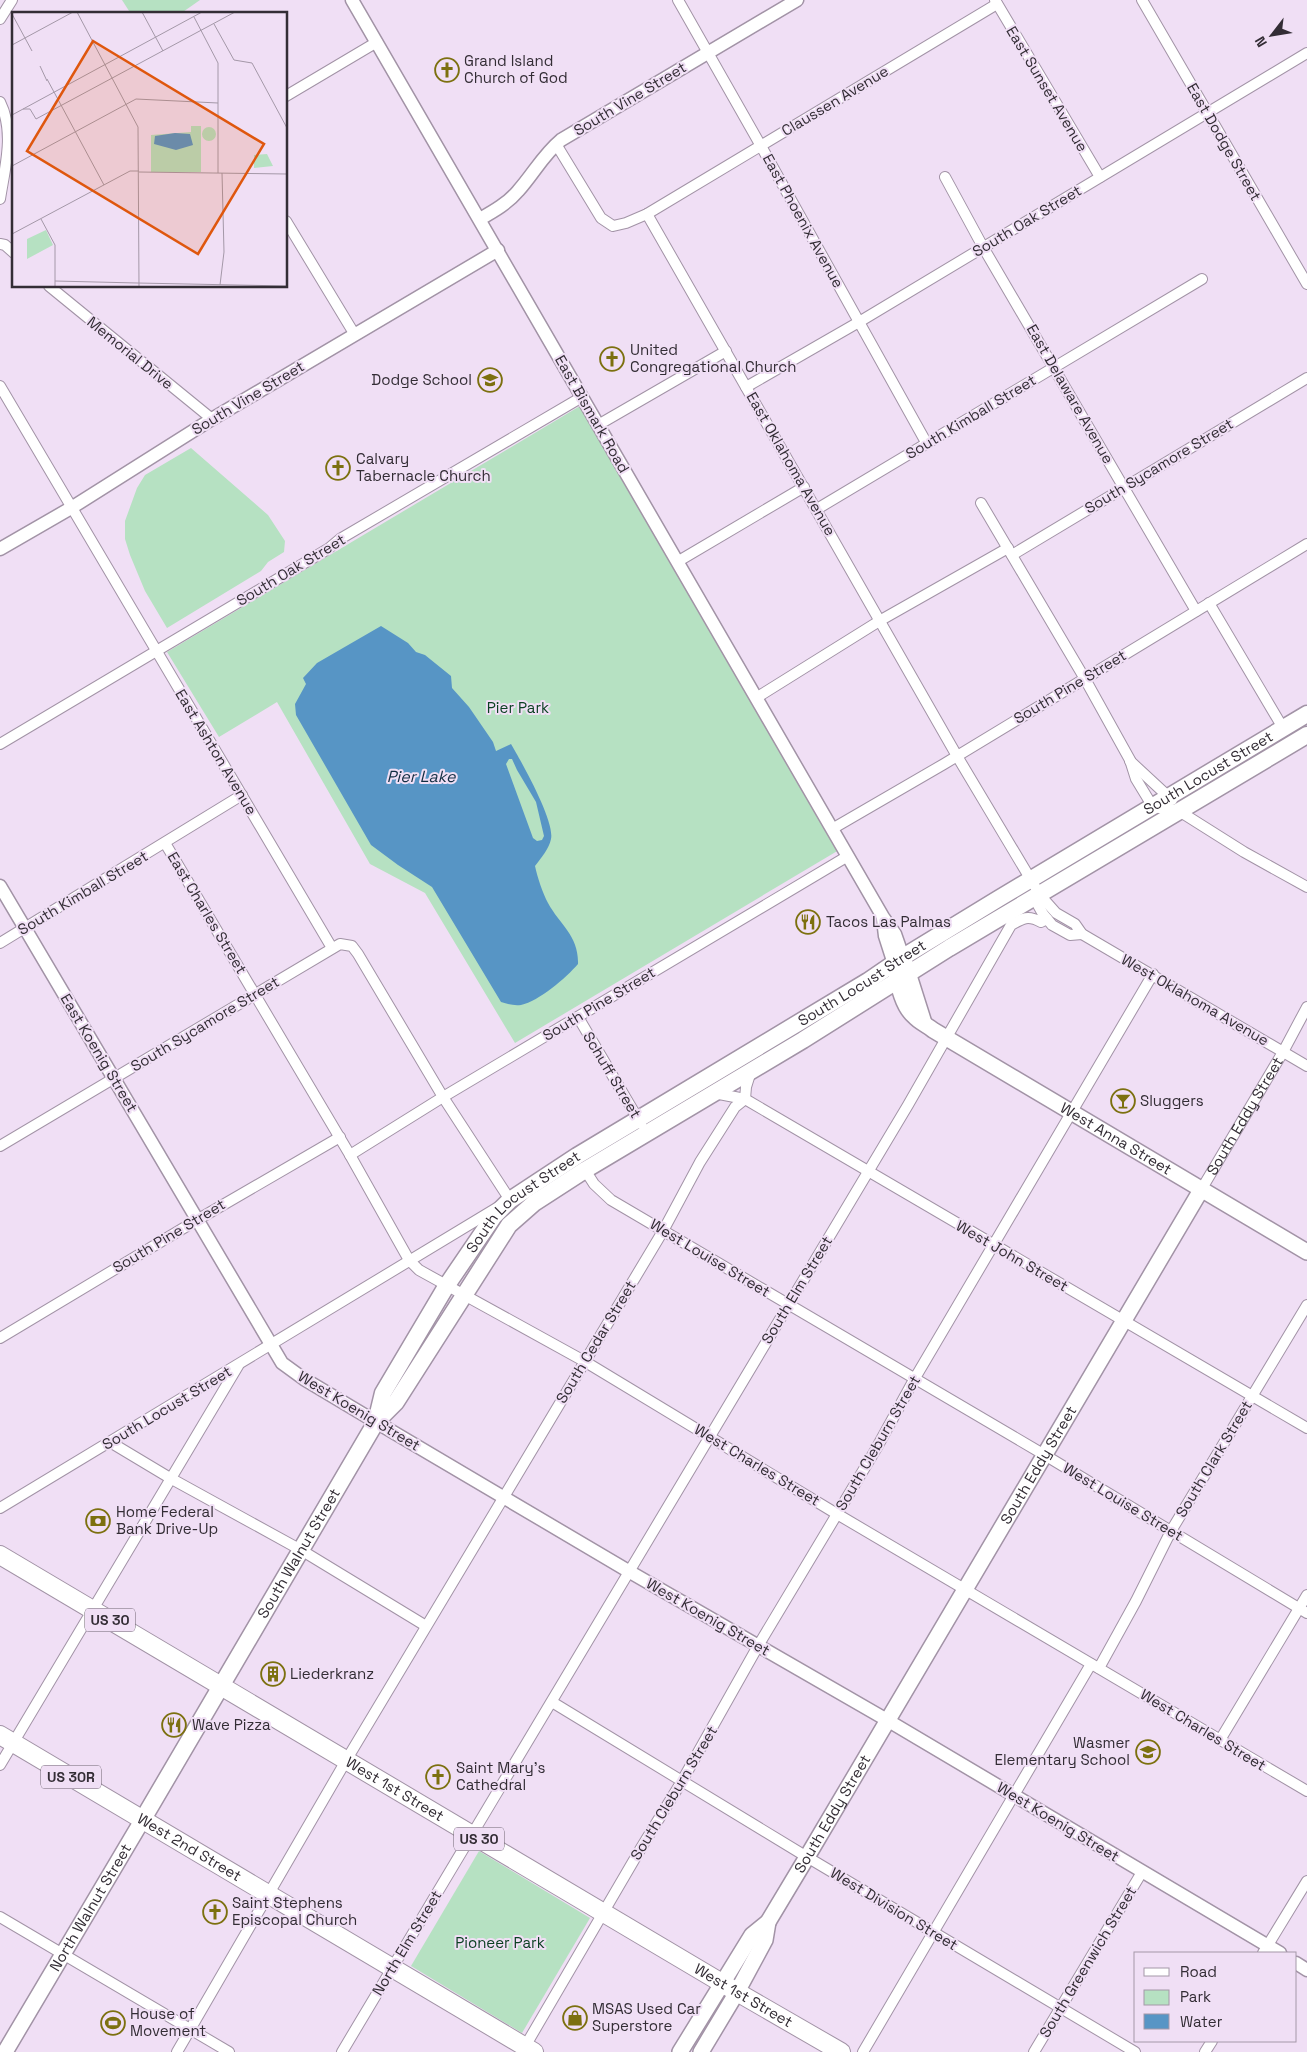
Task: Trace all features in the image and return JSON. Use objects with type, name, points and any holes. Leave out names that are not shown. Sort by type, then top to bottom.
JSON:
[{"type":"highway","name":"West 1st Street","points":[[0,1555],[347,1759],[729,1988],[841,2052]]},
{"type":"highway","name":"West 2nd Street","points":[[7,1739],[393,1967],[526,2050]]},
{"type":"main road","name":"South Locust Street","points":[[447,1285],[494,1216],[510,1200],[577,1156],[1307,714]]},
{"type":"main road","name":"South Locust Street","points":[[465,1294],[509,1225],[534,1203],[903,979],[949,948],[1307,735]]},
{"type":"main road","name":"West Anna Street","points":[[899,960],[908,1009],[914,1017],[947,1040],[1307,1252]]},
{"type":"main road","name":"South Eddy Street","points":[[729,1988],[765,1940],[768,1922],[1201,1190]]},
{"type":"main road","name":"South Walnut Street","points":[[376,1422],[383,1393],[447,1285]]},
{"type":"main road","name":"South Walnut Street","points":[[221,1685],[376,1422],[396,1402],[465,1294]]},
{"type":"main road","name":"North Walnut Street","points":[[5,2052],[221,1685]]},
{"type":"main road","points":[[680,2052],[729,1988]]},
{"type":"main road","points":[[701,2052],[729,1988]]},
{"type":"street","points":[[0,19],[12,0]]},
{"type":"street","name":"East Bismark Road","points":[[352,0],[883,917],[896,934],[899,960]]},
{"type":"street","name":"East Phoenix Avenue","points":[[678,0],[926,444]]},
{"type":"street","name":"South Vine Street","points":[[480,219],[498,209],[518,191],[534,168],[556,144],[797,0]]},
{"type":"street","name":"East Dodge Street","points":[[1142,0],[1307,284]]},
{"type":"street","name":"Claussen Avenue","points":[[647,214],[996,2]]},
{"type":"street","name":"East Sunset Avenue","points":[[996,2],[1100,177]]},
{"type":"street","points":[[288,95],[377,42]]},
{"type":"street","name":"South Oak Street","points":[[746,387],[859,322],[1307,53]]},
{"type":"street","points":[[0,102],[5,112],[9,131],[0,199]]},
{"type":"street","points":[[556,144],[601,218],[613,226],[647,214]]},
{"type":"street","name":"East Delaware Avenue","points":[[945,177],[983,247],[1196,611]]},
{"type":"street","name":"East Oklahoma Avenue","points":[[647,214],[958,756]]},
{"type":"street","points":[[288,224],[355,336]]},
{"type":"street","points":[[0,244],[5,245],[12,251]]},
{"type":"street","name":"South Vine Street","points":[[0,549],[71,508],[212,419],[498,250]]},
{"type":"street","name":"South Kimball Street","points":[[817,509],[1202,280]]},
{"type":"street","name":"Memorial Drive","points":[[51,288],[212,419]]},
{"type":"street","points":[[598,425],[726,351]]},
{"type":"street","name":"South Sycamore Street","points":[[756,698],[881,620],[1124,487],[1307,378]]},
{"type":"street","name":"East Ashton Avenue","points":[[0,386],[332,948]]},
{"type":"street","name":"South Oak Street","points":[[0,744],[328,549],[340,539],[582,397]]},
{"type":"street","points":[[677,562],[804,487]]},
{"type":"street","points":[[981,503],[1085,678],[1130,760],[1136,779],[1153,807],[1179,811],[1244,852],[1307,887]]},
{"type":"street","name":"South Pine Street","points":[[832,828],[958,756],[1307,544]]},
{"type":"street","points":[[1209,603],[1283,728]]},
{"type":"street","name":"West Oklahoma Avenue","points":[[958,756],[1031,880],[1056,913],[1075,924],[1082,934],[1307,1066]]},
{"type":"street","points":[[1130,760],[1170,797],[1179,811]]},
{"type":"street","name":"South Kimball Street","points":[[0,943],[165,844],[242,795]]},
{"type":"street","name":"East Charles Street","points":[[165,844],[350,1155]]},
{"type":"street","name":"South Pine Street","points":[[350,1155],[443,1097],[848,856]]},
{"type":"street","name":"East Koenig Street","points":[[0,886],[197,1220]]},
{"type":"street","name":"West Oklahoma Avenue","points":[[1040,894],[1038,905],[1052,924],[1070,935],[1082,934]]},
{"type":"street","name":"South Elm Street","points":[[552,1702],[947,1040],[1011,925],[1023,918],[1031,917],[1041,922],[1047,919]]},
{"type":"street","points":[[332,948],[340,944],[352,946],[443,1097],[510,1200]]},
{"type":"street","name":"South Sycamore Street","points":[[0,1146],[332,948]]},
{"type":"street","name":"South Cleburn Street","points":[[526,2050],[641,1848],[682,1782],[758,1646],[876,1449],[915,1378],[1153,974]]},
{"type":"street","name":"South Eddy Street","points":[[1201,1190],[1283,1052],[1307,1007]]},
{"type":"street","name":"Schuff Street","points":[[578,1017],[647,1133]]},
{"type":"street","points":[[745,1099],[746,1087],[751,1071]]},
{"type":"street","name":"West John Street","points":[[714,1093],[745,1099],[1307,1428]]},
{"type":"street","name":"South Cedar Street","points":[[426,1626],[663,1231],[706,1154],[735,1107],[745,1099]]},
{"type":"street","name":"South Pine Street","points":[[0,1338],[340,1137]]},
{"type":"street","points":[[350,1155],[410,1260]]},
{"type":"street","name":"West Louise Street","points":[[586,1170],[594,1184],[611,1200],[1044,1454],[1303,1611]]},
{"type":"street","name":"South Locust Street","points":[[0,1508],[510,1200]]},
{"type":"street","name":"West Koenig Street","points":[[197,1220],[282,1363],[304,1379],[630,1572],[887,1720],[1142,1872],[1265,1950]]},
{"type":"street","name":"West Charles Street","points":[[410,1260],[420,1270],[584,1361],[837,1514],[1307,1791]]},
{"type":"street","name":"South Clark Street","points":[[863,2052],[1014,1796],[1136,1601],[1171,1531],[1307,1305]]},
{"type":"street","points":[[0,1765],[7,1739],[92,1610],[240,1363]]},
{"type":"street","points":[[110,1442],[170,1478],[301,1550],[426,1626],[177,2052]]},
{"type":"street","points":[[1220,1740],[1303,1611],[1307,1595]]},
{"type":"street","points":[[471,1834],[552,1702]]},
{"type":"street","name":"West Division Street","points":[[552,1702],[682,1782],[1135,2052]]},
{"type":"street","name":"North Elm Street","points":[[342,2052],[471,1834]]},
{"type":"street","name":"South Greenwich Street","points":[[1034,2052],[1142,1872]]},
{"type":"street","points":[[1265,1950],[1307,1881]]},
{"type":"street","points":[[0,1917],[229,2052]]},
{"type":"green space","points":[[122,0],[200,0],[183,12],[130,12]]},
{"type":"green space","name":"Pier Park","points":[[580,406],[839,850],[515,1043],[425,893],[370,864],[277,702],[219,737],[167,652]]},
{"type":"green space","points":[[191,448],[268,515],[285,541],[284,552],[268,562],[261,571],[167,628],[145,591],[130,555],[125,539],[125,521],[137,488],[145,475]]},
{"type":"green space","name":"Pioneer Park","points":[[479,1851],[590,1918],[522,2033],[411,1966]]},
{"type":"water","name":"Pier Lake","points":[[381,626],[408,643],[416,652],[425,655],[451,676],[452,688],[469,707],[493,742],[496,751],[511,744],[543,806],[551,830],[551,839],[548,846],[535,866],[539,880],[548,903],[572,938],[577,954],[578,964],[567,976],[544,994],[521,1005],[501,1002],[432,887],[371,845],[296,715],[295,704],[306,684],[303,678],[317,663]],"holes":[[[509,759],[512,759],[536,802],[544,836],[542,840],[537,841],[533,838],[506,764]]]},
{"type":"place","name":"Grand Island Church of God","points":[[447,70]]},
{"type":"place","name":"United Congregational Church","points":[[612,359]]},
{"type":"place","name":"Dodge School","points":[[490,380]]},
{"type":"place","name":"Calvary Tabernacle Church","points":[[338,468]]},
{"type":"place","name":"Tacos Las Palmas","points":[[808,922]]},
{"type":"place","name":"Sluggers","points":[[1123,1101]]},
{"type":"place","name":"Home Federal Bank Drive-Up","points":[[98,1521]]},
{"type":"place","name":"Liederkranz","points":[[273,1674]]},
{"type":"place","name":"Wave Pizza","points":[[174,1725]]},
{"type":"place","name":"Wasmer Elementary School","points":[[1148,1752]]},
{"type":"place","name":"Saint Mary's Cathedral","points":[[438,1777]]},
{"type":"place","name":"Saint Stephens Episcopal Church","points":[[215,1912]]},
{"type":"place","name":"MSAS Used Car Superstore","points":[[575,2018]]},
{"type":"place","name":"House of Movement","points":[[113,2023]]}]
